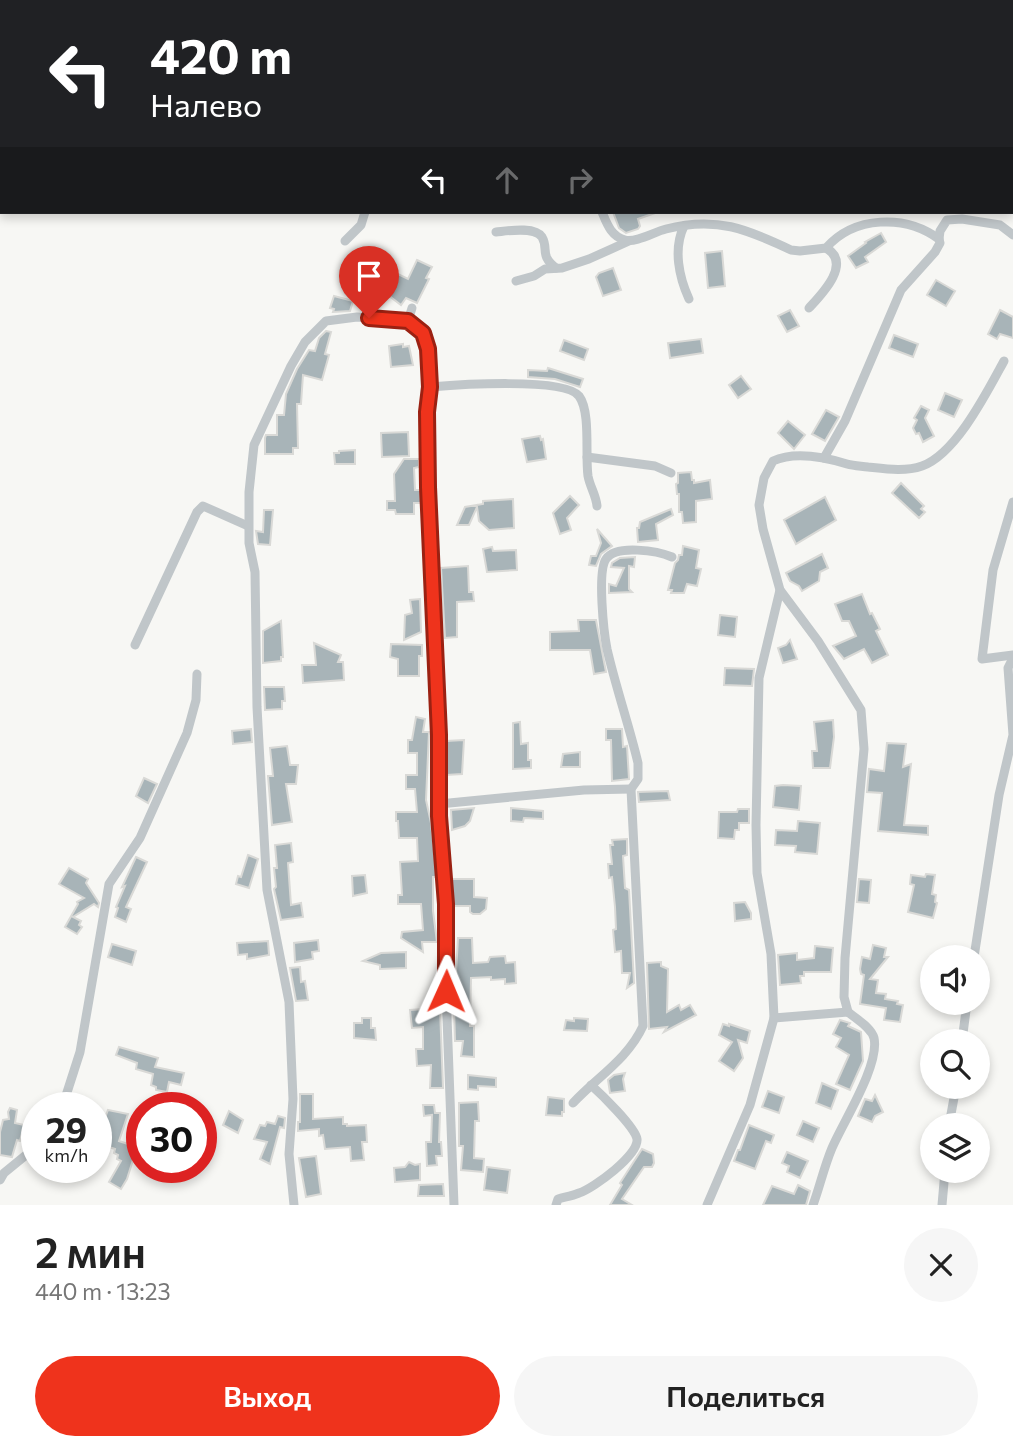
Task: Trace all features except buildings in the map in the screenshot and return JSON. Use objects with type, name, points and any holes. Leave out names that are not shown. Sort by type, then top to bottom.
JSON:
[{"type":"street","points":[[345,241],[361,225],[364,214]]},
{"type":"street","points":[[603,214],[615,236],[629,241]]},
{"type":"street","points":[[906,214],[911,223]]},
{"type":"street","points":[[824,458],[840,432],[901,290],[935,252],[945,216],[1000,225],[1013,235]]},
{"type":"street","points":[[516,281],[534,276],[545,269],[589,259],[665,229],[709,223],[746,229],[800,251],[826,248],[832,241],[857,228],[889,221],[911,223],[939,239]]},
{"type":"street","points":[[684,226],[681,233],[679,271],[689,299]]},
{"type":"street","points":[[496,232],[527,230],[539,234],[543,239],[543,253],[555,268]]},
{"type":"street","points":[[809,308],[829,284],[838,264],[837,258],[826,248]]},
{"type":"street","points":[[408,321],[412,308]]},
{"type":"street","points":[[294,1205],[289,1154],[293,1099],[289,1002],[267,890],[257,707],[255,572],[248,526],[249,492],[254,445],[305,342],[326,321],[356,317],[408,321],[416,325],[426,341],[430,387],[427,412],[428,487],[439,735],[439,804],[446,904],[446,991],[454,1205]]},
{"type":"street","points":[[813,1205],[829,1155],[873,1060],[875,1047],[869,1029],[848,1012],[844,997],[845,958],[864,749],[861,710],[818,641],[780,590],[760,515],[764,478],[773,461],[784,456],[824,458],[882,469],[912,469],[933,461],[972,418],[1004,361]]},
{"type":"street","points":[[430,387],[497,383],[550,387],[575,392],[580,397],[584,412],[588,479],[596,495],[597,506]]},
{"type":"street","points":[[587,457],[655,466],[671,473]]},
{"type":"street","points":[[976,945],[999,795],[1013,735],[1008,668],[1013,657],[982,659],[993,570],[1013,502]]},
{"type":"street","points":[[135,645],[197,512],[203,506],[248,526]]},
{"type":"street","points":[[644,788],[638,779],[638,764],[607,647],[602,573],[604,560],[623,550],[672,557]]},
{"type":"street","points":[[707,1205],[750,1105],[774,1017],[771,954],[757,873],[756,825],[759,678],[780,590]]},
{"type":"street","points":[[67,1092],[80,1052],[109,884],[140,838],[187,733],[196,700],[197,674]]},
{"type":"street","points":[[573,1103],[618,1061],[638,1037],[643,1026],[631,789],[638,779]]},
{"type":"street","points":[[439,804],[584,790],[631,789]]},
{"type":"street","points":[[774,1017],[848,1012]]},
{"type":"street","points":[[556,1205],[558,1199],[593,1186],[624,1162],[638,1143],[637,1135],[626,1120],[591,1085]]},
{"type":"street","points":[[0,1180],[21,1160]]},
{"type":"street","points":[[942,1205],[944,1183]]},
{"type":"route","points":[[369,318],[408,321],[416,325],[423,333],[428,349],[428,487],[440,764],[438,793],[446,904],[446,991]]}]
